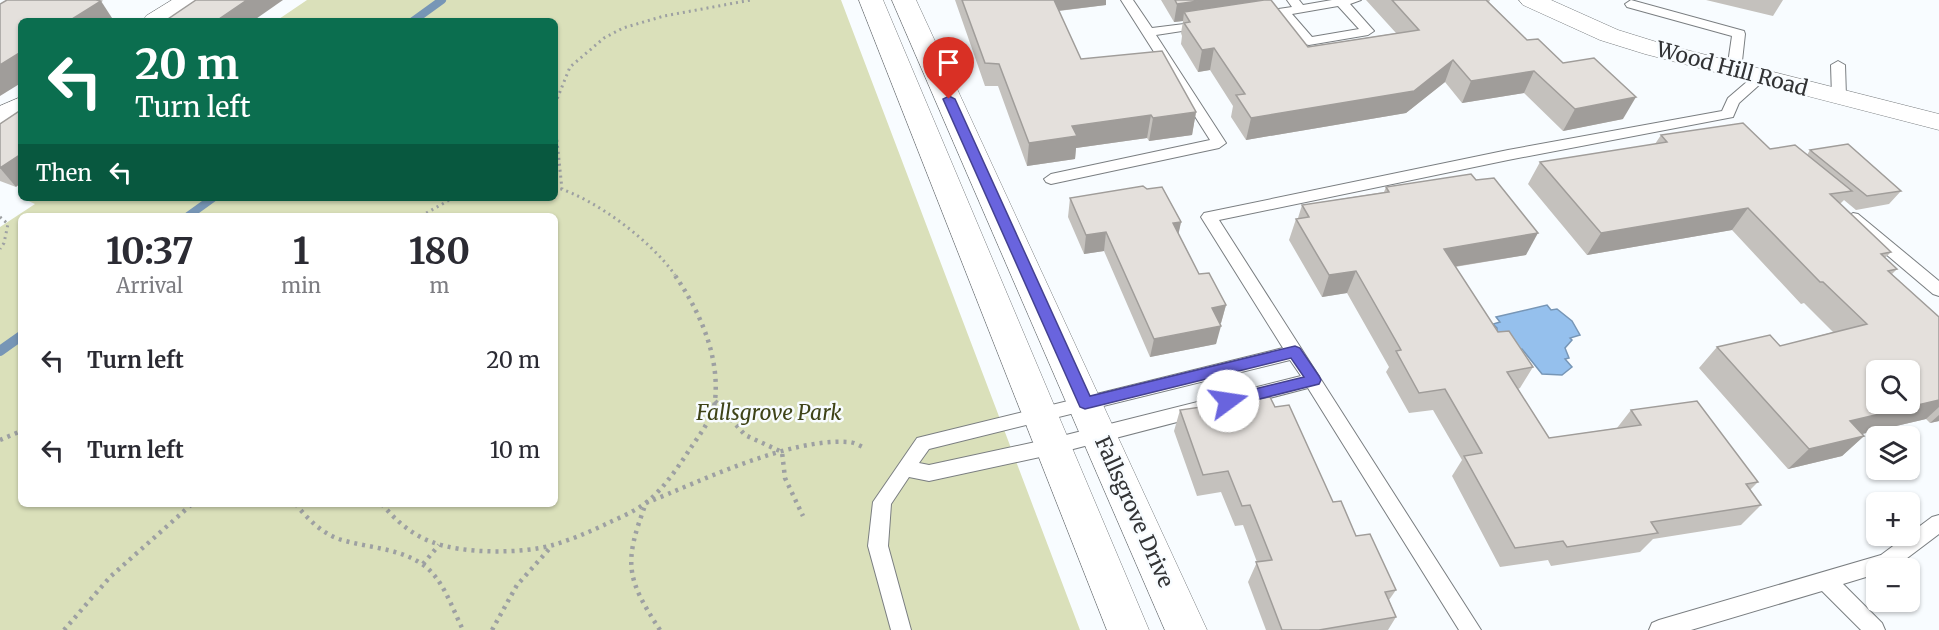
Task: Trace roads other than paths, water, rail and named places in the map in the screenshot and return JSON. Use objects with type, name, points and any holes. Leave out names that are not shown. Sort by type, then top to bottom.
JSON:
[{"type":"street","points":[[870,0],[1128,630]]},
{"type":"street","name":"Fallsgrove Drive","points":[[904,0],[1186,630]]},
{"type":"street","name":"Wood Hill Road","points":[[1531,0],[1609,35],[1734,70],[1939,122]]},
{"type":"street","points":[[158,18],[174,2]]},
{"type":"street","points":[[0,118],[18,107]]},
{"type":"lane","points":[[1051,179],[1219,143],[1127,0]]},
{"type":"lane","points":[[1249,17],[1283,12],[1296,5],[1341,3],[1355,0]]},
{"type":"lane","points":[[1283,12],[1309,41],[1368,31],[1341,3]]},
{"type":"lane","points":[[1631,4],[1739,34],[1734,70]]},
{"type":"lane","points":[[1147,33],[1215,22]]},
{"type":"lane","points":[[1838,64],[1839,97]]},
{"type":"lane","points":[[1471,630],[1209,217],[1497,158],[1733,118],[1733,101],[1761,77]]},
{"type":"lane","points":[[1844,210],[1939,290]]},
{"type":"lane","points":[[906,470],[929,473],[1054,446],[1092,418],[1295,352]]},
{"type":"lane","points":[[901,630],[878,546],[882,502],[923,443],[1040,413],[1092,418],[1314,380]]},
{"type":"lane","points":[[1659,630],[1887,562],[1939,523]]},
{"type":"lane","points":[[1825,580],[1875,630]]},
{"type":"water","points":[[1547,305],[1551,310],[1557,309],[1572,321],[1580,335],[1570,338],[1572,340],[1565,348],[1569,358],[1565,359],[1572,367],[1562,375],[1542,374],[1522,349],[1515,350],[1497,332],[1493,324],[1500,322],[1496,317]]},
{"type":"waterway","points":[[417,18],[442,0]]},
{"type":"waterway","points":[[192,213],[209,201]]},
{"type":"waterway","points":[[0,351],[18,338]]},
{"type":"park label","name":"Fallsgrove Park","points":[[769,413]]}]
